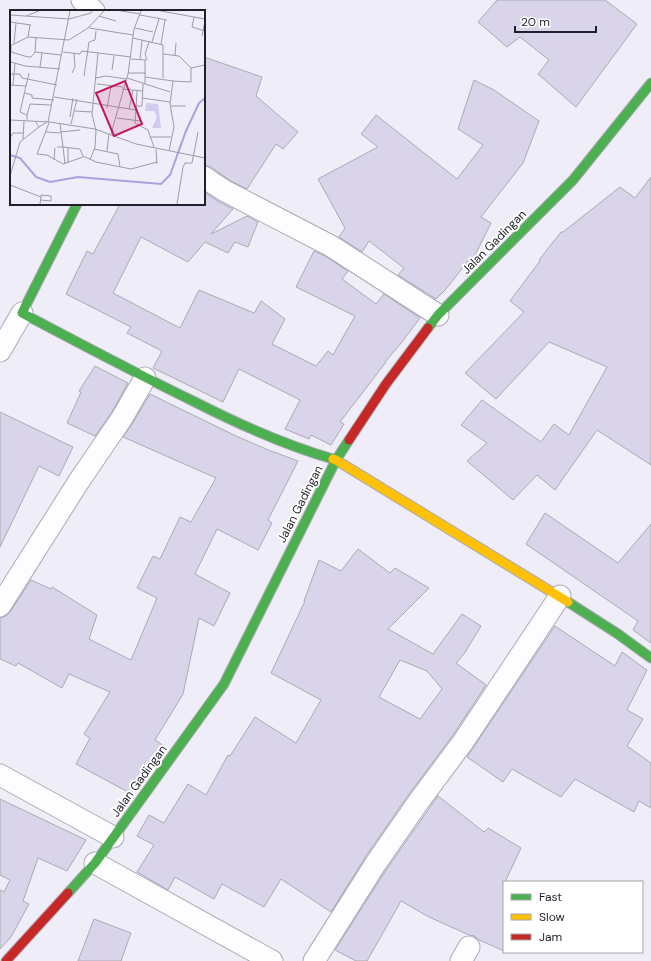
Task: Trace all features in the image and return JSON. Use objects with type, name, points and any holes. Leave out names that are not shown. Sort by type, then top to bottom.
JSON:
[{"type":"street","points":[[82,0],[93,10]]},
{"type":"street","name":"Jalan Gadingan","points":[[6,961],[95,863],[224,684],[336,460],[386,384],[438,315],[573,180],[651,83]]},
{"type":"street","points":[[205,178],[225,191],[331,246],[438,315]]},
{"type":"street","points":[[0,351],[22,313],[76,205]]},
{"type":"street","points":[[22,313],[145,378],[241,425],[308,452],[336,460],[560,596],[618,634],[651,658]]},
{"type":"street","points":[[0,606],[79,481],[122,418],[145,378]]},
{"type":"street","points":[[314,961],[376,863],[418,801],[462,742],[560,596]]},
{"type":"street","points":[[0,775],[113,837]]},
{"type":"street","points":[[95,863],[272,961]]},
{"type":"building","points":[[497,0],[605,0],[637,24],[576,107],[538,74],[549,60],[520,37],[507,47],[478,22]]},
{"type":"building","points":[[205,57],[262,77],[256,96],[298,132],[283,149],[276,144],[247,189],[231,181],[211,167],[205,165]]},
{"type":"building","points":[[474,80],[494,90],[539,121],[523,163],[481,217],[491,223],[471,263],[468,261],[446,289],[436,299],[398,275],[404,268],[369,241],[362,252],[339,237],[345,228],[318,179],[378,147],[361,134],[376,115],[457,179],[483,145],[458,129]]},
{"type":"building","points":[[651,177],[651,465],[597,430],[555,490],[537,475],[513,500],[467,461],[487,443],[461,425],[482,400],[541,442],[554,424],[569,435],[607,367],[549,342],[496,399],[465,373],[524,312],[510,301],[561,232],[563,232],[620,187],[635,198]]},
{"type":"building","points":[[205,193],[233,209],[211,234],[247,216],[258,222],[248,247],[235,242],[228,253],[205,242],[188,262],[141,237],[113,293],[180,328],[199,290],[254,313],[261,301],[285,319],[272,344],[316,366],[328,351],[333,355],[355,316],[296,287],[314,251],[325,256],[348,271],[342,279],[376,304],[384,294],[420,318],[340,422],[344,424],[331,445],[311,435],[309,439],[285,429],[300,400],[239,369],[223,402],[153,368],[162,351],[127,333],[131,327],[66,294],[87,251],[93,254],[119,205],[205,205]]},
{"type":"building","points":[[95,366],[128,383],[112,412],[95,436],[67,423],[81,392],[79,391]]},
{"type":"building","points":[[150,394],[236,436],[298,461],[268,520],[272,523],[258,550],[217,529],[195,574],[230,593],[214,626],[199,618],[183,694],[155,740],[164,746],[128,792],[76,764],[90,738],[84,734],[110,692],[69,674],[62,688],[18,663],[16,666],[0,659],[0,618],[6,616],[10,612],[31,580],[51,589],[52,587],[97,615],[89,639],[131,660],[157,598],[137,588],[153,556],[160,559],[180,517],[191,522],[216,478],[123,437]]},
{"type":"building","points":[[0,412],[73,447],[59,476],[39,466],[0,547]]},
{"type":"building","points":[[545,513],[618,563],[651,524],[651,643],[633,630],[638,621],[526,544]]},
{"type":"building","points":[[358,549],[390,573],[395,568],[429,588],[388,629],[433,654],[462,614],[481,626],[464,654],[456,663],[486,685],[453,735],[409,794],[366,856],[331,912],[281,879],[264,907],[222,884],[214,899],[175,877],[168,890],[137,872],[154,845],[137,836],[149,815],[164,823],[188,784],[206,795],[228,755],[230,756],[255,717],[296,743],[321,700],[271,673],[305,601],[319,560],[341,571]],"holes":[[[400,660],[427,671],[442,689],[420,719],[379,697]]]},
{"type":"building","points":[[555,626],[615,666],[622,652],[647,670],[627,710],[643,719],[627,746],[651,763],[651,808],[639,801],[634,812],[575,779],[561,797],[512,769],[503,782],[467,757]]},
{"type":"building","points":[[438,796],[484,832],[488,828],[521,848],[505,881],[503,881],[503,951],[477,939],[475,936],[469,935],[429,917],[401,901],[367,961],[356,961],[335,950],[386,870]]},
{"type":"building","points":[[0,799],[86,840],[67,871],[38,858],[23,901],[29,904],[11,937],[0,949],[0,890],[4,892],[10,880],[0,875]]},
{"type":"building","points":[[94,919],[131,933],[121,961],[78,961]]},
{"type":"traffic: fast","points":[[428,328],[438,315],[573,180],[651,83]]},
{"type":"traffic: fast","points":[[76,205],[22,313],[128,369],[227,418],[279,441],[333,459]]},
{"type":"traffic: fast","points":[[68,893],[95,863],[224,684],[336,460],[349,440]]},
{"type":"traffic: fast","points":[[568,602],[618,634],[651,658]]},
{"type":"traffic: slow","points":[[333,459],[568,602]]},
{"type":"traffic: jam","points":[[349,440],[386,384],[428,328]]},
{"type":"traffic: jam","points":[[6,961],[68,893]]}]
